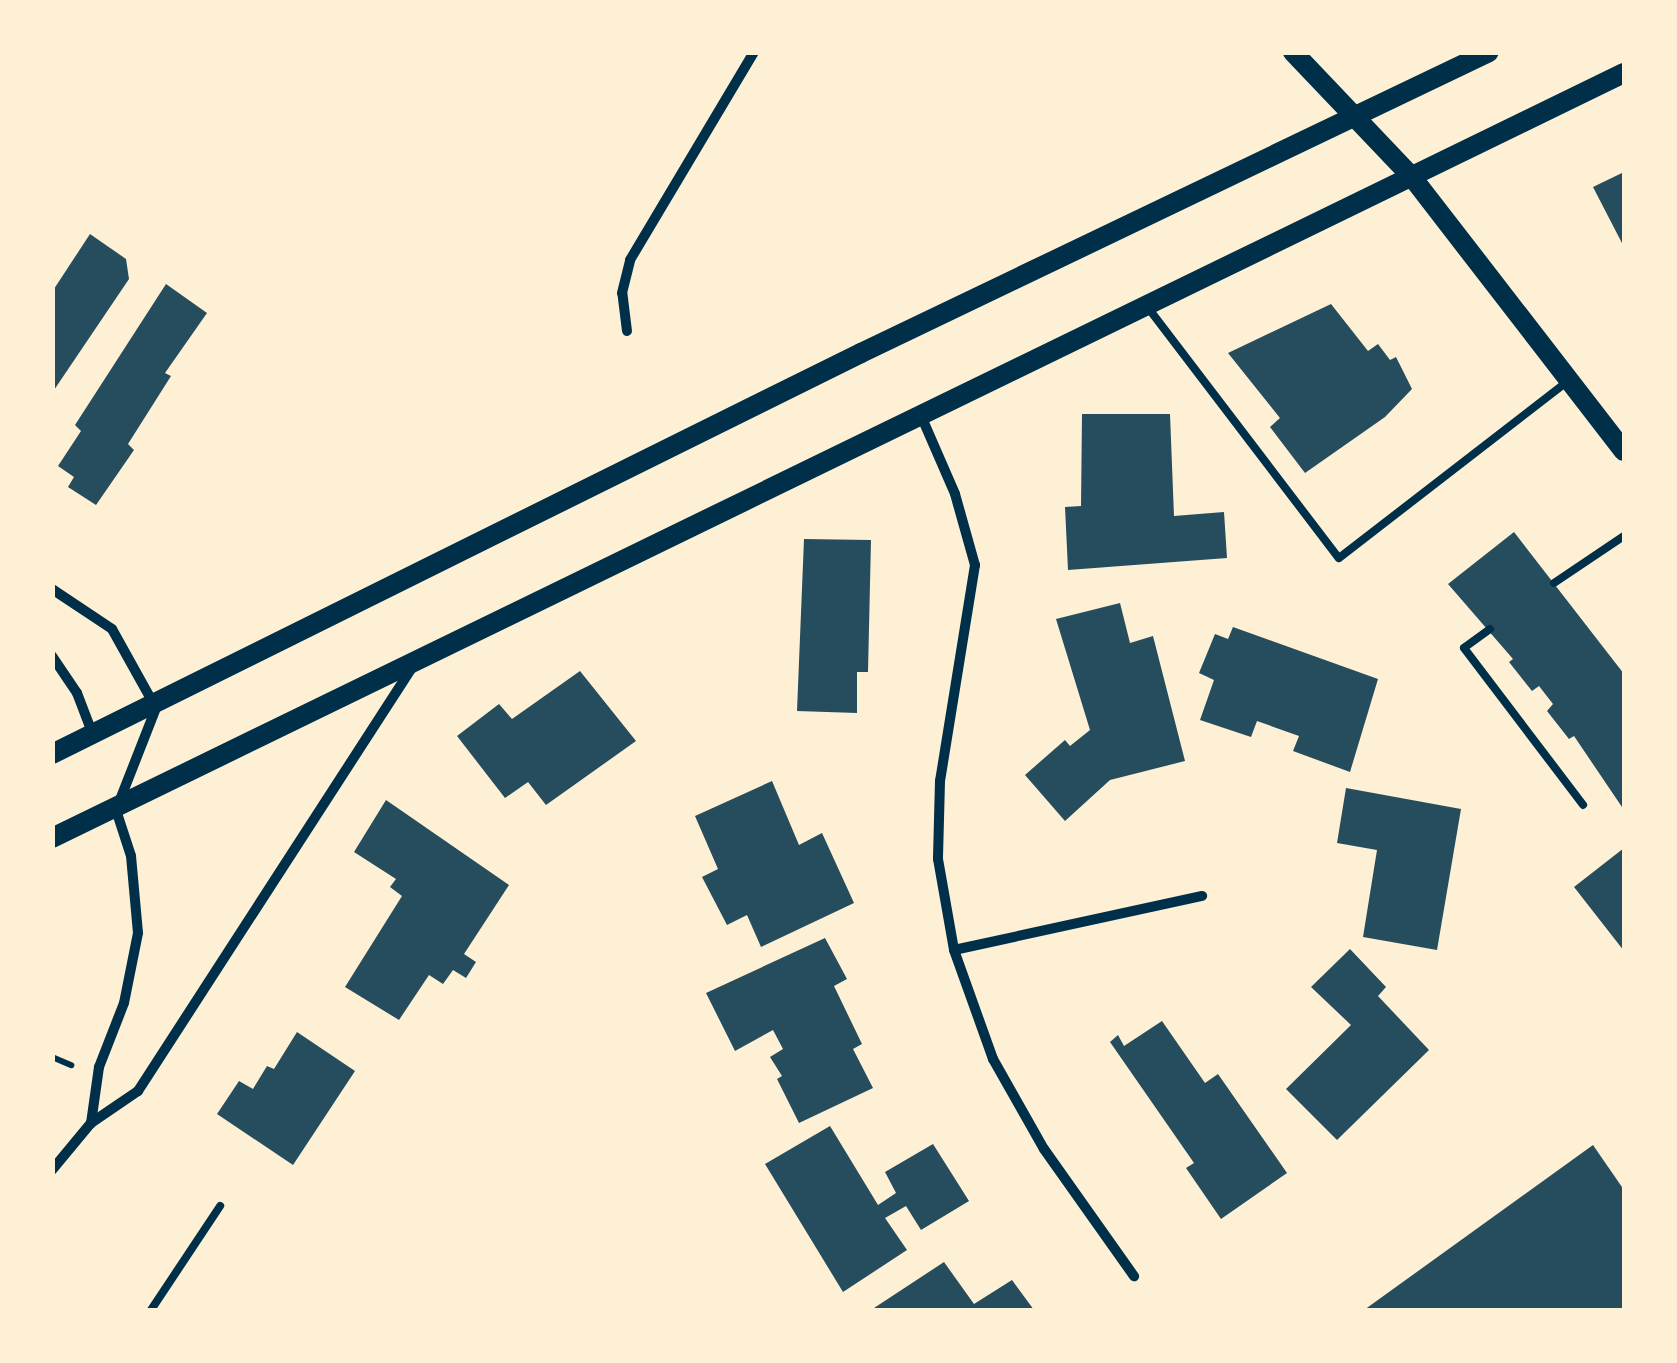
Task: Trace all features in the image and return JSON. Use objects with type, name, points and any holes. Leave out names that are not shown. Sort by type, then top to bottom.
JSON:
[{"type":"main road","points":[[1293,52],[1358,114],[1412,177],[1624,451]]},
{"type":"main road","points":[[52,754],[156,708],[860,354],[1489,52]]},
{"type":"main road","points":[[52,838],[922,418],[1624,73]]},
{"type":"street","points":[[627,331],[622,293],[630,260],[754,52]]},
{"type":"street","points":[[922,418],[970,533],[976,565],[940,781],[938,859],[954,950],[1002,1074],[1044,1149],[1134,1276]]},
{"type":"street","points":[[52,589],[112,629],[156,708],[116,810],[131,856],[138,933],[91,1123]]},
{"type":"street","points":[[52,656],[77,693],[94,736]]},
{"type":"street","points":[[52,1170],[91,1123],[138,1091],[416,662]]},
{"type":"street","points":[[954,950],[1202,896]]},
{"type":"lane","points":[[1147,307],[1338,558],[1570,379]]},
{"type":"lane","points":[[1554,583],[1624,536]]},
{"type":"lane","points":[[1490,630],[1464,648],[1583,805]]},
{"type":"lane","points":[[151,1310],[220,1206]]},
{"type":"path","points":[[52,1057],[77,1067]]},
{"type":"building","points":[[1624,172],[1624,247],[1593,187]]},
{"type":"building","points":[[90,234],[126,259],[129,279],[52,393],[52,292]]},
{"type":"building","points":[[166,284],[207,313],[165,373],[171,376],[128,444],[134,450],[96,505],[68,487],[74,477],[58,466],[81,431],[75,425]]},
{"type":"building","points":[[1331,304],[1368,351],[1378,344],[1390,360],[1396,357],[1412,389],[1385,417],[1305,473],[1270,427],[1280,418],[1228,353]]},
{"type":"building","points":[[1082,414],[1170,414],[1174,516],[1224,512],[1227,558],[1068,570],[1065,507],[1081,506]]},
{"type":"building","points":[[1514,532],[1624,674],[1624,810],[1574,736],[1569,739],[1547,711],[1553,704],[1539,686],[1532,691],[1509,662],[1513,659],[1448,584]]},
{"type":"building","points":[[804,539],[871,540],[868,672],[857,672],[857,713],[797,711]]},
{"type":"building","points":[[1120,603],[1130,643],[1153,636],[1185,761],[1110,780],[1065,821],[1025,775],[1065,740],[1070,746],[1090,730],[1056,619]]},
{"type":"building","points":[[1233,627],[1378,679],[1350,772],[1293,751],[1299,736],[1257,721],[1251,737],[1200,720],[1214,680],[1199,673],[1215,634],[1228,639]]},
{"type":"building","points":[[580,671],[636,741],[546,805],[528,782],[505,798],[457,736],[499,704],[512,719]]},
{"type":"building","points":[[772,781],[799,845],[822,833],[854,903],[761,947],[747,915],[727,925],[702,877],[718,869],[695,816]]},
{"type":"building","points":[[1346,788],[1461,809],[1437,950],[1363,937],[1377,850],[1337,843]]},
{"type":"building","points":[[386,800],[509,885],[464,954],[476,962],[466,978],[453,970],[443,984],[429,975],[399,1020],[345,987],[402,896],[390,887],[396,879],[354,852]]},
{"type":"building","points":[[1624,848],[1624,951],[1574,887]]},
{"type":"building","points":[[825,938],[847,979],[834,986],[862,1044],[853,1049],[873,1088],[799,1123],[777,1079],[782,1076],[770,1057],[783,1049],[773,1030],[735,1051],[706,993]]},
{"type":"building","points":[[1350,949],[1386,987],[1378,996],[1429,1050],[1337,1140],[1286,1089],[1351,1025],[1311,987]]},
{"type":"building","points":[[1162,1021],[1205,1083],[1218,1074],[1287,1173],[1221,1219],[1186,1168],[1194,1163],[1110,1042],[1118,1035],[1124,1046]]},
{"type":"building","points":[[297,1032],[355,1071],[293,1165],[217,1114],[239,1081],[253,1089],[267,1066],[274,1069]]},
{"type":"building","points":[[830,1126],[878,1205],[896,1193],[885,1172],[933,1144],[969,1201],[921,1230],[906,1206],[885,1218],[907,1250],[843,1292],[765,1164]]},
{"type":"building","points":[[1593,1145],[1624,1190],[1624,1310],[1364,1310]]},
{"type":"building","points":[[944,1262],[974,1304],[1012,1280],[1034,1310],[871,1310]]}]
